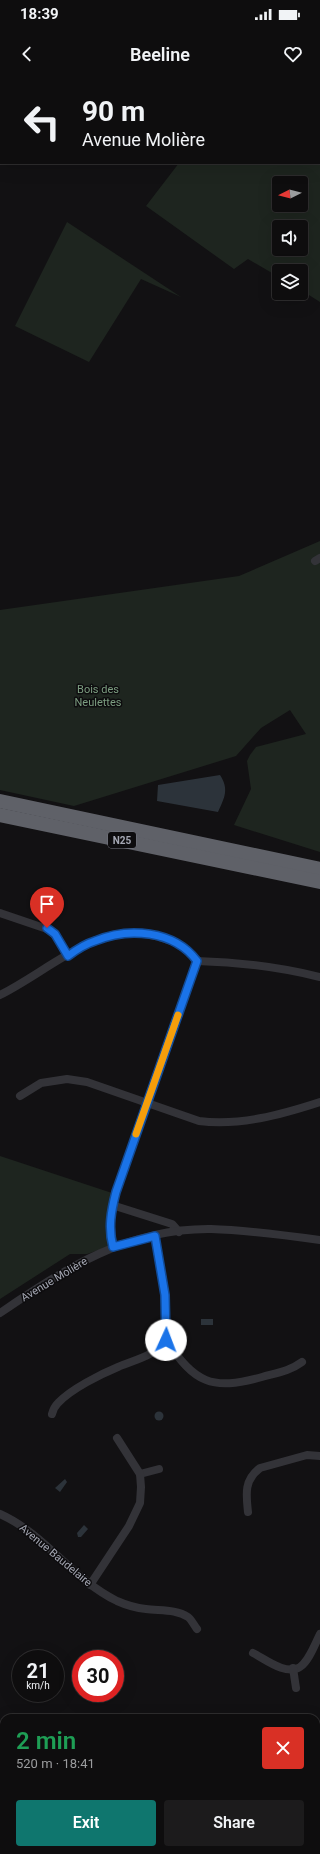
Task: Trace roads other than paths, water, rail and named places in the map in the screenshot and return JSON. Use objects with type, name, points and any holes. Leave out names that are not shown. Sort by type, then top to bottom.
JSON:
[{"type":"highway","name":"N25","points":[[0,801],[320,869]]},
{"type":"highway","name":"N25","points":[[0,815],[320,882]]},
{"type":"street","points":[[0,913],[50,930],[59,940],[68,956]]},
{"type":"street","points":[[0,995],[90,943],[121,934],[140,933],[162,938],[181,945],[191,953],[197,961]]},
{"type":"street","points":[[197,961],[234,963],[320,977]]},
{"type":"street","points":[[113,1247],[110,1236],[112,1205],[197,961]]},
{"type":"street","points":[[20,1096],[41,1083],[67,1079],[87,1082],[199,1122],[217,1123],[251,1120],[320,1102]]},
{"type":"street","points":[[112,1205],[172,1224],[179,1232]]},
{"type":"street","name":"Avenue Molière","points":[[0,1313],[65,1270],[113,1247],[155,1236],[179,1232],[218,1230],[262,1233],[320,1240]]},
{"type":"street","points":[[155,1236],[165,1295],[166,1340],[180,1362],[188,1370],[200,1378],[216,1383],[242,1383],[293,1368],[302,1362]]},
{"type":"street","points":[[52,1414],[57,1403],[83,1386],[108,1371],[148,1356],[156,1351],[166,1340]]},
{"type":"street","points":[[90,1585],[137,1513],[141,1495],[140,1474],[117,1438]]},
{"type":"street","points":[[248,1512],[246,1492],[247,1484],[254,1473],[260,1468],[307,1455],[320,1456]]},
{"type":"street","points":[[140,1474],[159,1469]]},
{"type":"street","name":"Avenue Baudelaire","points":[[0,1514],[14,1520],[32,1533],[90,1585],[126,1604],[188,1617],[197,1629]]},
{"type":"street","points":[[253,1652],[276,1666],[293,1668],[299,1667],[306,1660],[320,1634]]},
{"type":"street","points":[[293,1668],[296,1688]]},
{"type":"park label","name":"Bois des Neulettes","points":[[98,695]]}]
